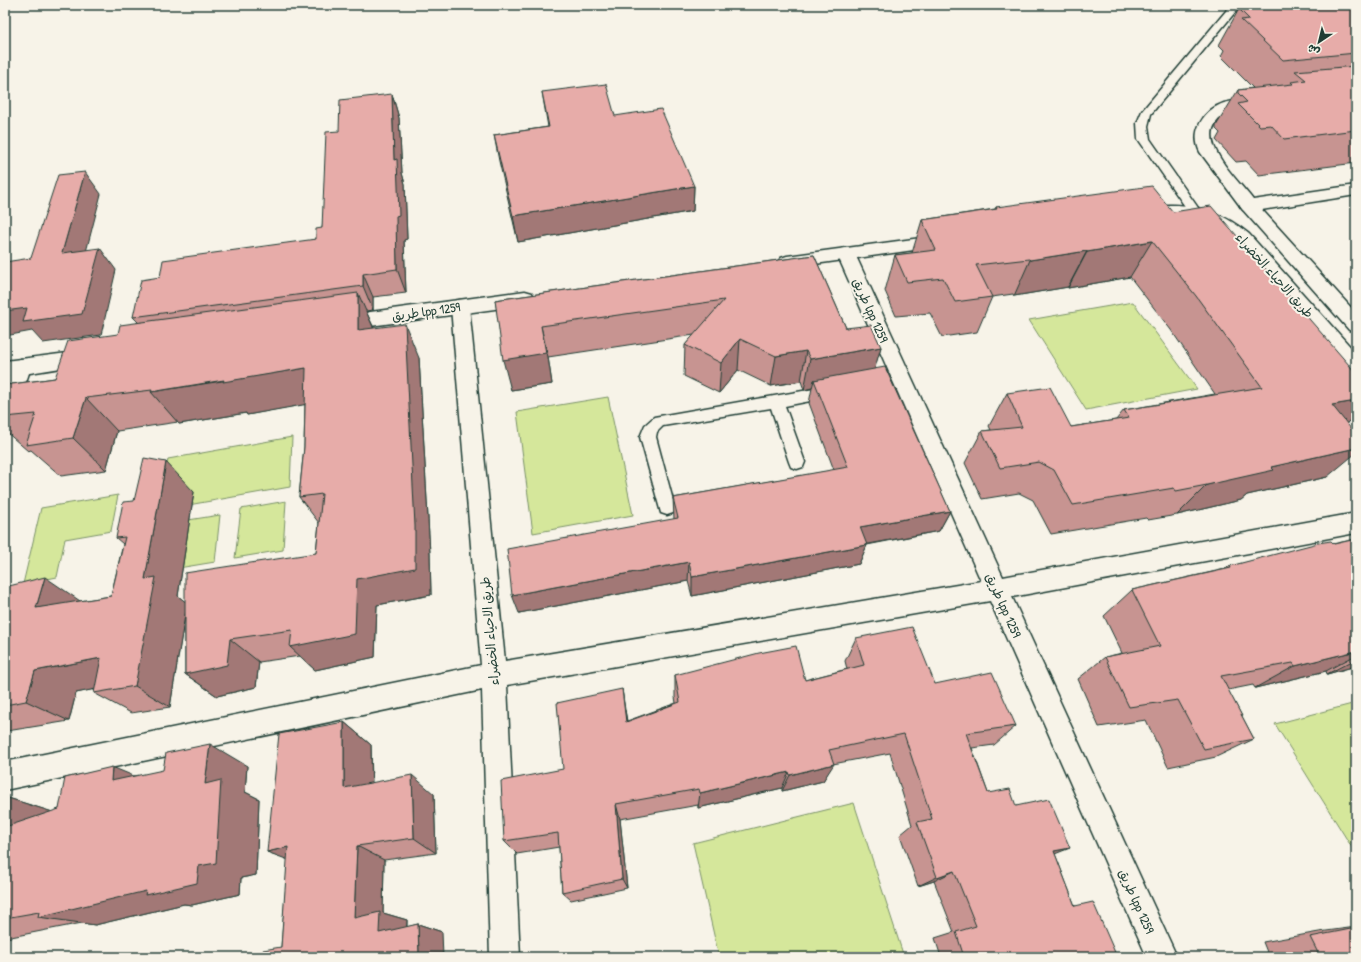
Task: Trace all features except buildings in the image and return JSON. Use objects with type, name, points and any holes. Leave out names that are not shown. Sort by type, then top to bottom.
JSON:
[{"type":"street","points":[[1272,101],[1234,105],[1220,110],[1204,131],[1205,146],[1249,206],[1356,325]]},
{"type":"street","points":[[1249,206],[1356,190]]},
{"type":"street","name":"طريق الاحياء الخضراء","points":[[1121,216],[1180,210],[1195,212],[1224,223],[1241,236],[1356,367]]},
{"type":"street","points":[[767,265],[956,239]]},
{"type":"street","name":"طريق lpp 1259","points":[[846,254],[894,381],[997,589],[1162,957]]},
{"type":"street","name":"طريق lpp 1259","points":[[327,325],[539,296]]},
{"type":"street","name":"طريق الاحياء الخضراء","points":[[460,306],[494,675],[505,957]]},
{"type":"street","points":[[5,415],[13,368],[107,355]]},
{"type":"street","points":[[5,776],[494,675],[997,589],[1356,523]]},
{"type":"lane","points":[[1195,212],[1144,139],[1141,130],[1142,121],[1146,113],[1236,5]]},
{"type":"lane","points":[[667,508],[648,437],[649,431],[659,421],[842,390]]},
{"type":"lane","points":[[776,401],[797,462]]},
{"type":"green space","points":[[1133,302],[1197,389],[1086,410],[1029,320]]},
{"type":"green space","points":[[608,397],[633,515],[533,533],[517,412]]},
{"type":"green space","points":[[292,437],[290,487],[160,510],[168,459]]},
{"type":"green space","points":[[118,495],[111,531],[65,539],[57,577],[23,584],[41,508]]},
{"type":"green space","points":[[286,501],[283,550],[235,558],[241,509]]},
{"type":"green space","points":[[220,515],[215,562],[142,574],[150,526]]},
{"type":"green space","points":[[1356,703],[1356,854],[1275,724]]},
{"type":"green space","points":[[854,803],[904,957],[719,957],[693,843]]}]
